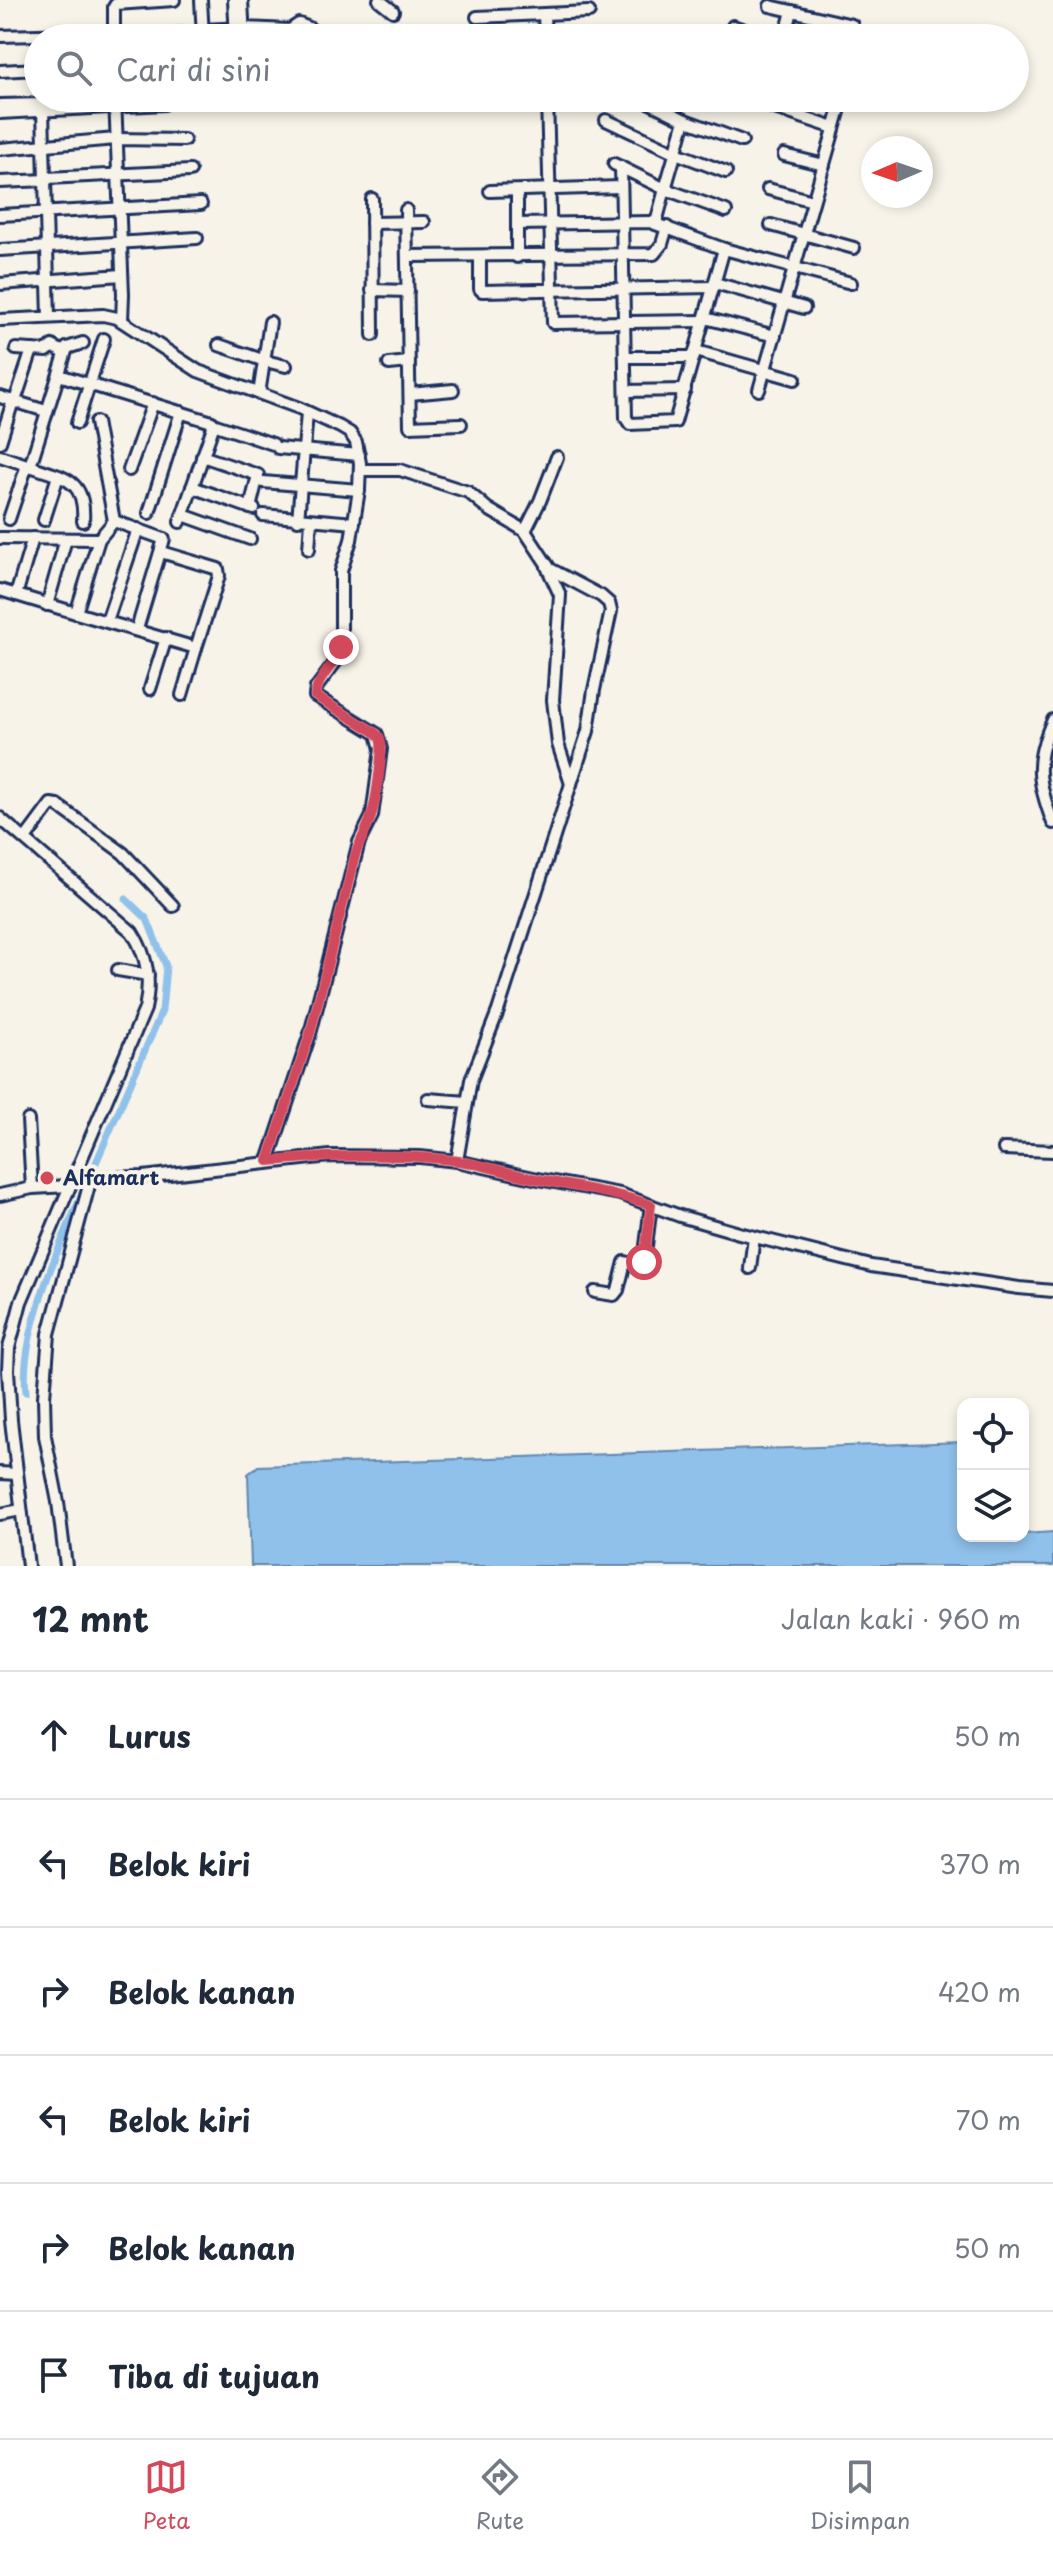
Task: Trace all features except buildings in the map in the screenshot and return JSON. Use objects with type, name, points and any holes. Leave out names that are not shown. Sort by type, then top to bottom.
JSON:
[{"type":"street","points":[[114,24],[116,4],[174,0]]},
{"type":"street","points":[[201,0],[202,24]]},
{"type":"street","points":[[234,0],[238,24]]},
{"type":"street","points":[[241,24],[242,0]]},
{"type":"street","points":[[379,0],[393,11]]},
{"type":"street","points":[[770,6],[848,24]]},
{"type":"street","points":[[789,24],[792,11]]},
{"type":"street","points":[[477,17],[589,12]]},
{"type":"street","points":[[544,15],[544,24]]},
{"type":"street","points":[[0,36],[24,37]]},
{"type":"street","points":[[0,71],[24,70]]},
{"type":"street","points":[[0,105],[24,104]]},
{"type":"street","points":[[0,113],[24,111]]},
{"type":"street","points":[[43,112],[49,317]]},
{"type":"street","points":[[115,112],[122,321]]},
{"type":"street","points":[[547,112],[553,323],[705,320],[775,336]]},
{"type":"street","points":[[669,112],[742,141]]},
{"type":"street","points":[[792,112],[834,128]]},
{"type":"street","points":[[759,390],[839,112]]},
{"type":"street","points":[[606,120],[676,153],[726,172]]},
{"type":"street","points":[[656,223],[685,120]]},
{"type":"street","points":[[0,149],[116,139],[184,140]]},
{"type":"street","points":[[784,155],[824,165]]},
{"type":"street","points":[[724,249],[677,418],[672,424],[630,424],[626,418],[617,166],[665,189],[726,211]]},
{"type":"street","points":[[0,182],[190,171]]},
{"type":"street","points":[[490,191],[620,187]]},
{"type":"street","points":[[768,189],[813,201]]},
{"type":"street","points":[[517,191],[517,257]]},
{"type":"street","points":[[372,199],[373,335]]},
{"type":"street","points":[[0,215],[201,204]]},
{"type":"street","points":[[406,210],[410,426],[461,424]]},
{"type":"street","points":[[372,223],[424,222]]},
{"type":"street","points":[[517,224],[656,223],[724,249],[851,283]]},
{"type":"street","points":[[771,225],[854,248]]},
{"type":"street","points":[[407,256],[654,254],[659,251],[667,227]]},
{"type":"street","points":[[0,250],[197,238]]},
{"type":"street","points":[[480,257],[481,290],[714,285],[804,308]]},
{"type":"street","points":[[0,284],[122,275]]},
{"type":"street","points":[[372,290],[408,291]]},
{"type":"street","points":[[0,320],[109,315],[198,371],[307,413],[350,433],[356,442],[359,490],[341,571],[341,647],[337,660],[316,688],[315,696],[373,731],[380,738],[381,749],[372,816],[359,842],[310,1034],[268,1161]]},
{"type":"street","points":[[259,394],[270,322]]},
{"type":"street","points":[[77,423],[104,339]]},
{"type":"street","points":[[16,349],[47,351],[52,346],[63,352],[83,343]]},
{"type":"street","points":[[219,345],[286,366]]},
{"type":"street","points":[[9,519],[67,348]]},
{"type":"street","points":[[0,442],[32,350]]},
{"type":"street","points":[[625,357],[695,354],[795,379]]},
{"type":"street","points":[[389,364],[409,362]]},
{"type":"street","points":[[59,375],[181,412],[275,446],[359,455]]},
{"type":"street","points":[[410,394],[453,390]]},
{"type":"street","points":[[626,391],[685,390]]},
{"type":"street","points":[[0,397],[46,411]]},
{"type":"street","points":[[129,470],[153,403]]},
{"type":"street","points":[[149,513],[181,412]]},
{"type":"street","points":[[298,520],[307,413]]},
{"type":"street","points":[[96,422],[114,521]]},
{"type":"street","points":[[213,424],[181,519],[250,539]]},
{"type":"street","points":[[0,456],[72,481],[79,490],[84,509],[83,521]]},
{"type":"street","points":[[202,456],[258,475],[256,511]]},
{"type":"street","points":[[525,531],[557,457]]},
{"type":"street","points":[[360,470],[400,470],[462,489],[525,531],[546,564],[560,595],[553,700],[558,744],[571,784]]},
{"type":"street","points":[[44,520],[58,476]]},
{"type":"street","points":[[263,482],[359,490]]},
{"type":"street","points":[[192,487],[256,511],[298,520],[354,523]]},
{"type":"street","points":[[114,521],[161,536],[164,542],[137,629]]},
{"type":"street","points":[[76,613],[99,539],[114,521]]},
{"type":"street","points":[[309,549],[311,521]]},
{"type":"street","points":[[107,621],[138,529]]},
{"type":"street","points":[[0,538],[99,539]]},
{"type":"street","points":[[16,595],[33,538]]},
{"type":"street","points":[[47,605],[66,539]]},
{"type":"street","points":[[161,552],[218,569],[219,576],[182,695]]},
{"type":"street","points":[[457,1161],[471,1080],[498,1011],[588,731],[611,611],[609,603],[601,596],[546,564]]},
{"type":"street","points":[[0,590],[196,648]]},
{"type":"street","points":[[150,689],[166,638]]},
{"type":"street","points":[[1053,720],[1043,741],[1038,768],[1042,795],[1053,823]]},
{"type":"street","points":[[25,839],[51,804],[57,805],[123,853],[173,906]]},
{"type":"street","points":[[0,818],[132,932],[142,947],[149,992],[145,1009],[21,1302],[9,1348],[9,1394],[28,1566]]},
{"type":"street","points":[[118,970],[148,975]]},
{"type":"street","points":[[428,1099],[467,1102]]},
{"type":"street","points":[[28,1120],[32,1188]]},
{"type":"street","points":[[1004,1149],[1053,1151]]},
{"type":"street","points":[[74,1173],[91,1178],[155,1176],[330,1156],[457,1161],[620,1194],[754,1237],[871,1266],[1053,1291]]},
{"type":"street","points":[[66,1566],[45,1436],[44,1397],[49,1334],[91,1178]]},
{"type":"street","points":[[0,1195],[32,1188],[69,1186]]},
{"type":"street","points":[[595,1292],[614,1295],[625,1262],[642,1265],[651,1205]]},
{"type":"street","points":[[750,1268],[754,1237]]},
{"type":"street","points":[[0,1473],[17,1474]]},
{"type":"street","points":[[0,1514],[21,1510]]},
{"type":"water","points":[[957,1442],[957,1542],[1029,1542],[1029,1534],[1053,1532],[1053,1566],[251,1566],[248,1474],[258,1466]]},
{"type":"waterway","points":[[92,1172],[162,1011],[166,966],[147,919],[126,899]]},
{"type":"waterway","points":[[26,1392],[25,1369],[35,1317],[53,1262],[84,1190]]},
{"type":"place","name":"Alfamart","points":[[47,1178]]},
{"type":"route","points":[[341,647],[337,660],[314,692],[320,701],[380,738],[374,805],[355,856],[310,1034],[268,1161],[330,1156],[420,1157],[479,1164],[620,1194],[651,1205],[644,1262]]}]
